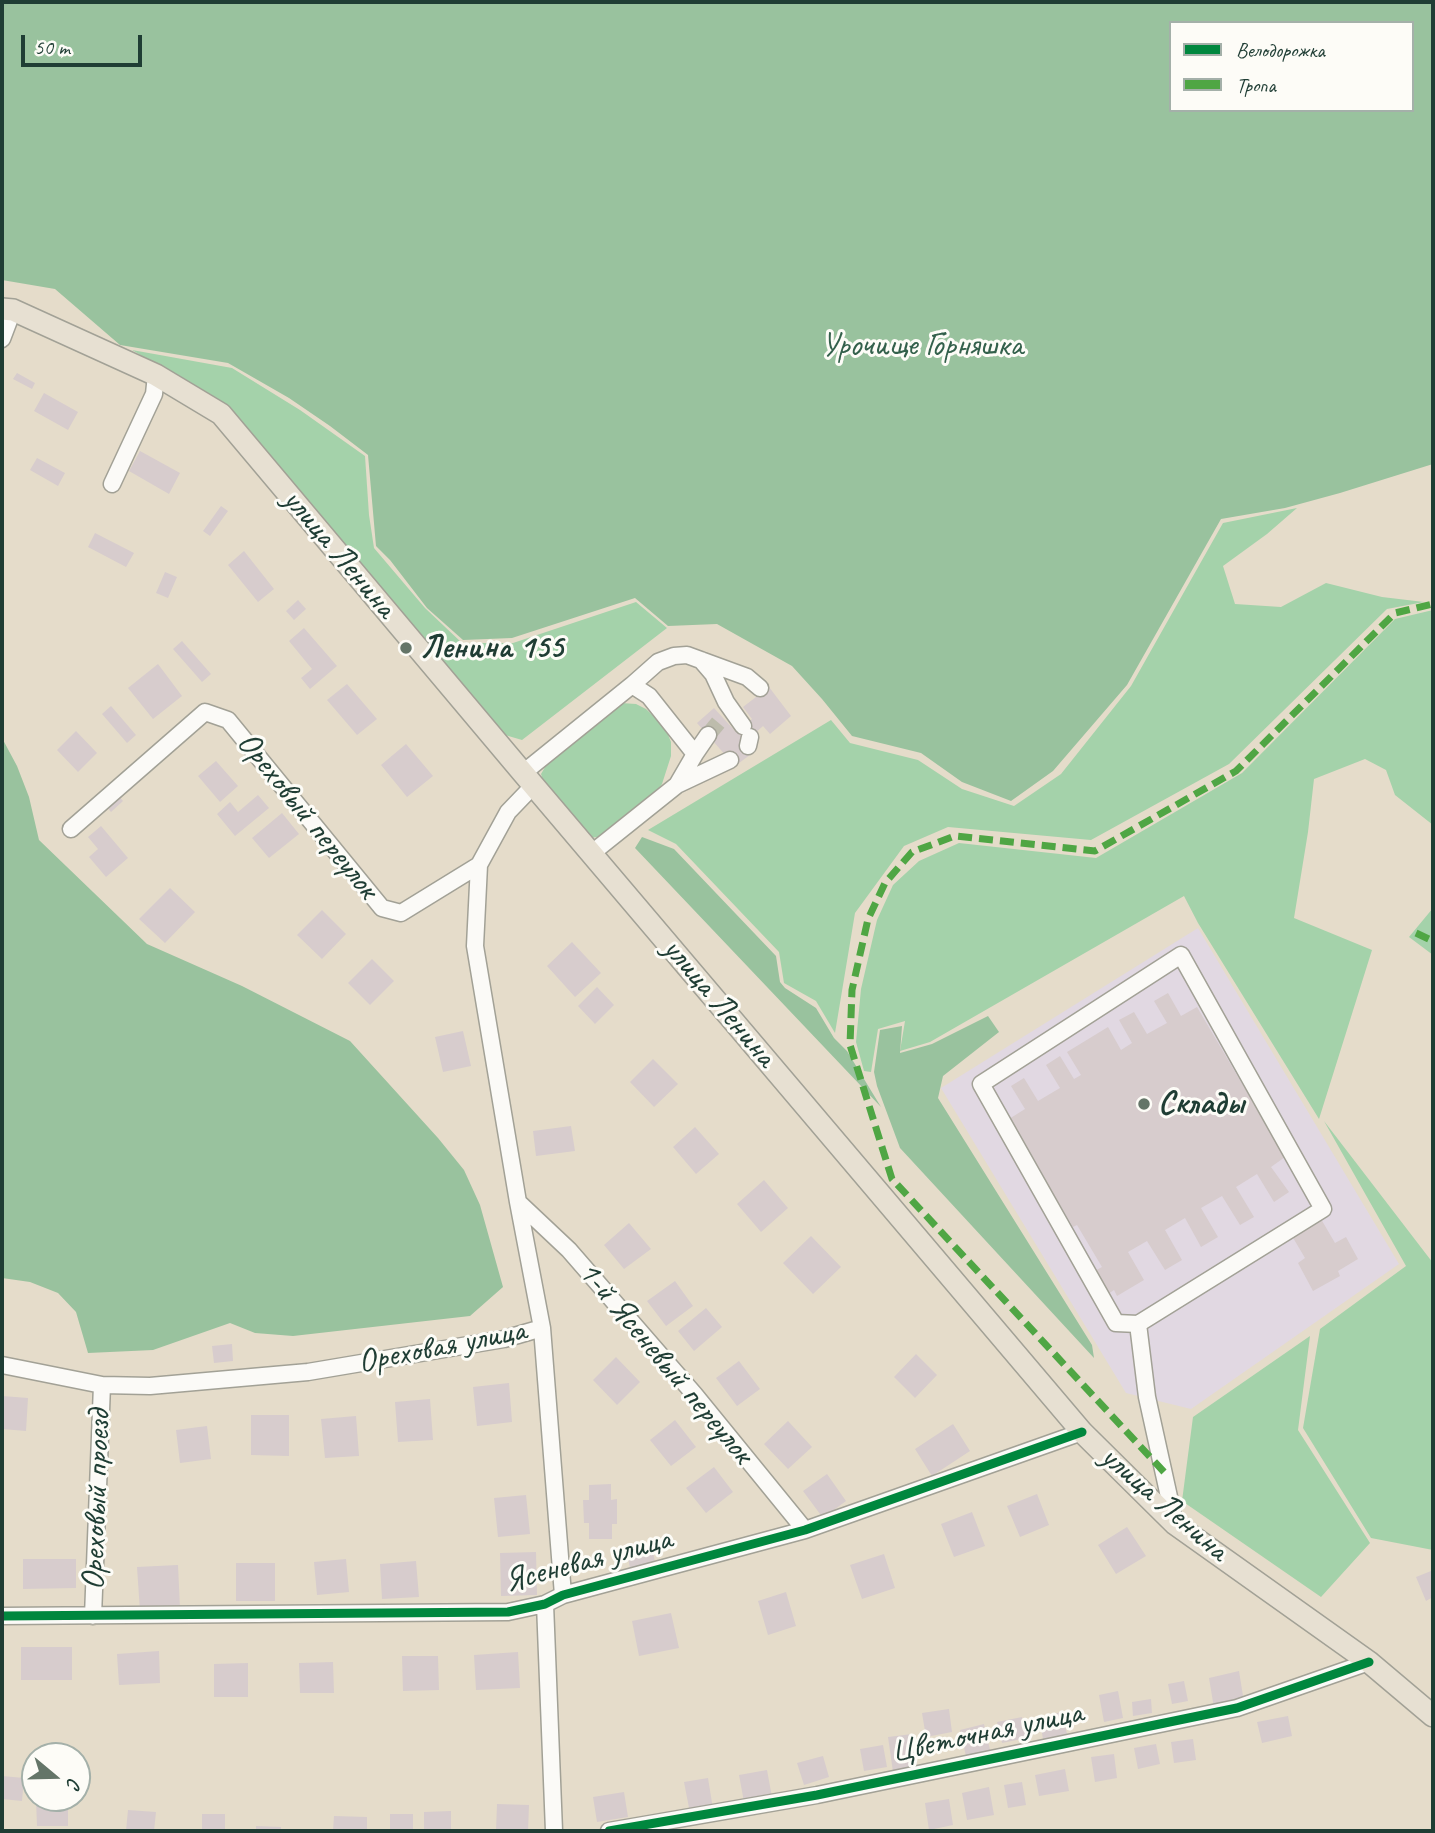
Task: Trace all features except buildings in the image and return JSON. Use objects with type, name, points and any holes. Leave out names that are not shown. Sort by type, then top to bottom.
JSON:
[{"type":"main road","name":"улица Ленина","points":[[7,310],[156,375],[221,414],[1082,1432],[1175,1524],[1369,1662],[1433,1716]]},
{"type":"street","points":[[2,339],[7,310]]},
{"type":"street","points":[[112,484],[154,394],[156,375]]},
{"type":"street","name":"Ореховый переулок","points":[[71,829],[205,712],[228,720],[382,908],[401,913],[479,865],[528,780],[658,662],[687,655],[747,677],[760,688]]},
{"type":"street","points":[[701,660],[713,674],[725,710],[747,737]]},
{"type":"street","points":[[632,685],[649,696],[695,754]]},
{"type":"street","points":[[677,785],[708,735]]},
{"type":"street","points":[[592,853],[677,785],[730,760]]},
{"type":"street","name":"Ореховая улица","points":[[2,1365],[102,1385],[150,1386],[308,1372],[504,1339],[542,1328],[475,946],[479,865]]},
{"type":"street","points":[[1181,955],[1323,1209],[1138,1324],[1115,1323],[981,1084],[1181,955]]},
{"type":"street","name":"1-й Ясеневый переулок","points":[[518,1202],[569,1250],[695,1395],[805,1530]]},
{"type":"street","points":[[1138,1324],[1147,1397],[1175,1524]]},
{"type":"street","points":[[542,1328],[563,1595]]},
{"type":"street","name":"Ореховый проезд","points":[[93,1616],[102,1385]]},
{"type":"street","name":"Ясеневая улица","points":[[2,1616],[508,1612],[545,1605],[563,1595],[805,1530],[1082,1432]]},
{"type":"street","points":[[545,1605],[554,1831]]},
{"type":"street","name":"Цветочная улица","points":[[609,1831],[817,1795],[1237,1708],[1369,1662]]},
{"type":"shaded area","points":[[1198,928],[1399,1264],[1191,1409],[1126,1393],[941,1088]]},
{"type":"green space","name":"Урочище Горняшка","points":[[2,2],[1433,2],[1433,464],[1285,508],[1221,519],[1127,685],[1053,771],[1011,801],[962,782],[921,753],[852,736],[792,666],[717,624],[668,626],[635,598],[512,638],[463,640],[427,608],[376,546],[368,455],[289,398],[228,363],[120,345],[55,289],[2,280]]},
{"type":"green space","points":[[132,350],[232,368],[300,410],[365,456],[374,548],[425,608],[462,643],[513,643],[636,602],[667,628],[522,740],[505,735],[220,402]]},
{"type":"green space","points":[[1297,508],[1223,566],[1235,604],[1281,607],[1326,583],[1382,597],[1424,602],[1387,609],[1229,764],[1091,840],[948,827],[904,846],[855,913],[835,1033],[816,1001],[784,983],[779,952],[676,844],[648,830],[831,720],[850,743],[918,760],[962,789],[1014,806],[1061,774],[1131,686],[1223,523]]},
{"type":"green space","points":[[1433,610],[1433,825],[1395,795],[1386,770],[1365,759],[1314,779],[1294,918],[1372,950],[1319,1119],[1184,896],[930,1042],[900,1051],[905,1021],[878,1029],[871,1072],[864,1071],[856,1042],[861,989],[877,920],[893,885],[919,861],[959,843],[1096,858],[1242,773],[1395,619]]},
{"type":"green space","points":[[621,703],[636,704],[646,709],[665,727],[671,742],[671,756],[662,784],[654,795],[604,836],[590,838],[545,786],[541,774],[548,762]]},
{"type":"green space","points":[[2,738],[29,797],[39,840],[147,944],[242,986],[350,1041],[464,1170],[480,1205],[503,1287],[470,1316],[293,1336],[255,1333],[230,1323],[153,1350],[88,1353],[76,1312],[58,1293],[30,1282],[2,1278]]},
{"type":"green space","points":[[642,837],[674,849],[776,956],[780,982],[816,1008],[834,1038],[847,1051],[881,1107],[635,848]]},
{"type":"green space","points":[[1433,908],[1433,955],[1409,937]]},
{"type":"green space","points":[[988,1016],[999,1032],[943,1076],[938,1098],[1092,1345],[1094,1358],[900,1148],[877,1086],[874,1072],[880,1030],[902,1026],[900,1053],[932,1044]]},
{"type":"green space","points":[[1324,1121],[1433,1263],[1433,1550],[1371,1538],[1303,1428],[1320,1329],[1406,1266]]},
{"type":"green space","points":[[1310,1336],[1298,1430],[1370,1543],[1321,1597],[1182,1501],[1193,1417]]},
{"type":"tunnel","points":[[708,735],[723,717]]},
{"type":"marked path","points":[[1164,1472],[892,1179],[850,1045],[852,990],[868,919],[885,883],[912,852],[955,836],[1095,851],[1236,771],[1395,613],[1433,604]]},
{"type":"marked path","points":[[1416,933],[1433,941]]},
{"type":"cycle path","points":[[2,1616],[508,1612],[545,1604],[563,1595],[805,1530],[1082,1432]]},
{"type":"cycle path","points":[[609,1831],[817,1795],[1237,1708],[1369,1662]]},
{"type":"place","name":"Ленина 155","points":[[406,648]]},
{"type":"place","name":"Склады","points":[[1144,1104]]}]
